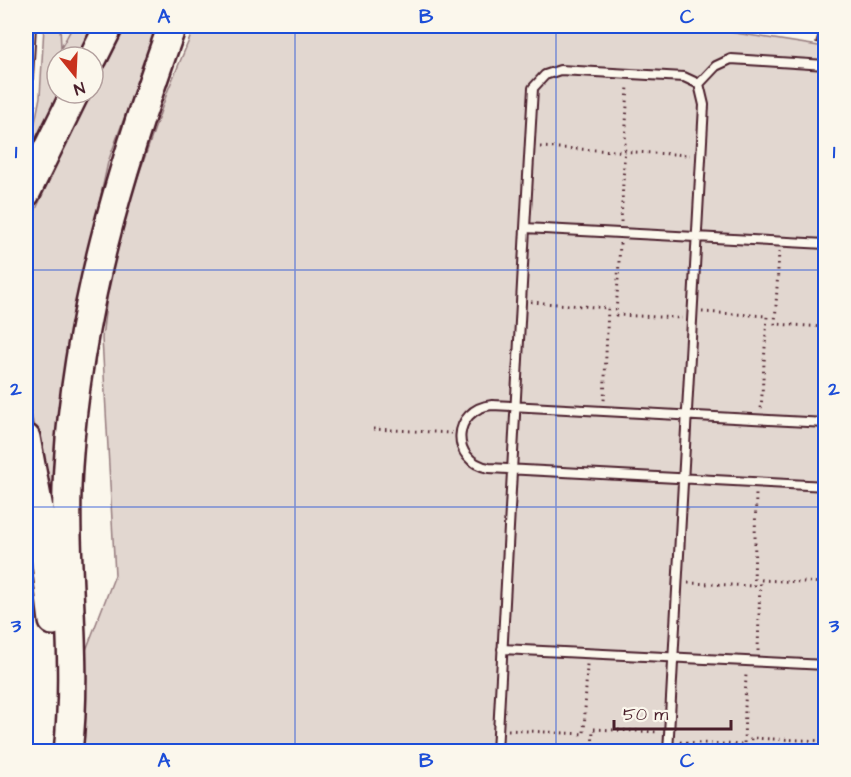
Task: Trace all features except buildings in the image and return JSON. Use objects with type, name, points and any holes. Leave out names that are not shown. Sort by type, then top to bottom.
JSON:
[{"type":"highway","points":[[100,45],[109,26]]},
{"type":"highway","points":[[68,752],[72,672],[67,512],[76,374],[102,243],[136,126],[172,26]]},
{"type":"highway","points":[[26,193],[69,105]]},
{"type":"highway","points":[[26,438],[51,599],[58,681],[57,752]]},
{"type":"lane","points":[[26,111],[31,26]]},
{"type":"lane","points":[[699,84],[716,66],[731,59],[825,65]]},
{"type":"lane","points":[[497,752],[533,88],[538,80],[551,72],[560,70],[684,77],[699,84]]},
{"type":"lane","points":[[668,752],[704,105],[699,84]]},
{"type":"lane","points":[[525,228],[825,244]]},
{"type":"lane","points":[[825,423],[492,405],[479,408],[465,418],[459,434],[463,450],[470,460],[480,466],[825,486]]},
{"type":"lane","points":[[502,649],[825,665]]},
{"type":"path","points":[[530,146],[701,155]]},
{"type":"path","points":[[775,324],[780,241]]},
{"type":"path","points":[[520,302],[616,308]]},
{"type":"path","points":[[603,412],[608,308]]},
{"type":"path","points":[[692,311],[775,317]]},
{"type":"path","points":[[608,315],[616,315]]},
{"type":"path","points":[[760,420],[767,316]]},
{"type":"path","points":[[766,324],[825,327]]},
{"type":"path","points":[[373,429],[459,434]]},
{"type":"path","points":[[753,586],[756,482]]},
{"type":"path","points":[[754,580],[825,583]]},
{"type":"path","points":[[758,662],[760,580]]},
{"type":"path","points":[[677,582],[759,586]]},
{"type":"path","points":[[584,734],[587,653]]},
{"type":"path","points":[[744,745],[746,661]]},
{"type":"path","points":[[585,728],[669,732]]},
{"type":"path","points":[[592,752],[593,729]]},
{"type":"path","points":[[498,730],[593,734]]},
{"type":"path","points":[[745,738],[825,741]]},
{"type":"path","points":[[750,752],[751,738]]},
{"type":"path","points":[[669,741],[750,745]]},
{"type":"shaded area","points":[[44,26],[60,26],[61,45],[45,45],[45,105],[54,105],[34,147],[31,143],[40,97]]},
{"type":"shaded area","points":[[60,26],[73,26],[62,45],[60,45]]},
{"type":"shaded area","points":[[73,26],[95,26],[85,45],[63,45]]},
{"type":"shaded area","points":[[123,26],[158,26],[108,162],[64,366],[55,509],[51,509],[26,389],[26,231],[84,105],[105,105],[105,61]]},
{"type":"shaded area","points":[[195,26],[690,26],[825,47],[825,751],[81,752],[83,658],[115,575],[102,338],[109,280],[130,200],[168,90]]}]
